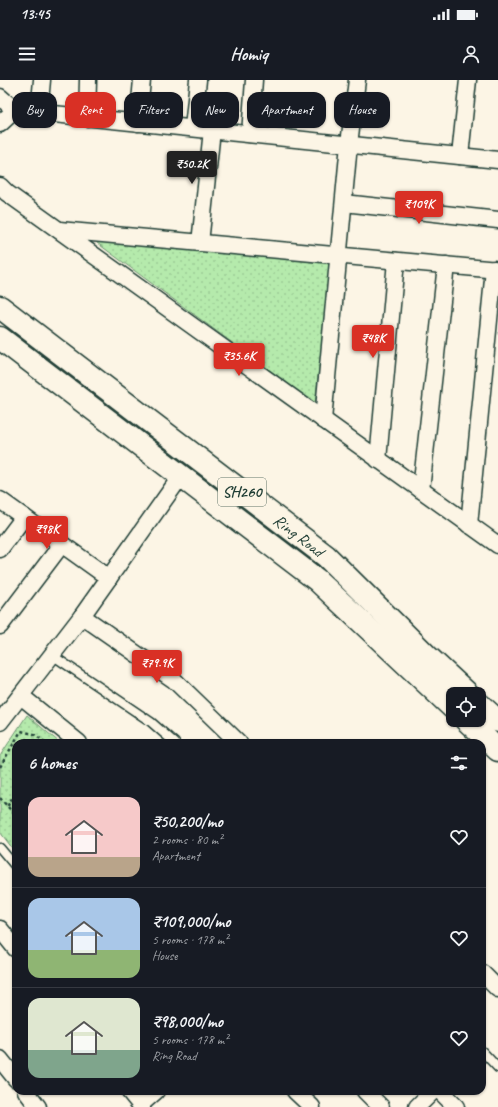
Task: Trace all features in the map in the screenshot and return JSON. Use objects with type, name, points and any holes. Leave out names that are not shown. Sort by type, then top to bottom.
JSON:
[{"type":"highway","name":"Ring Road","points":[[0,307],[326,556],[460,687]]},
{"type":"highway","name":"Ring Road","points":[[0,338],[317,580],[446,701]]},
{"type":"highway","points":[[486,710],[498,721]]},
{"type":"highway","points":[[473,727],[498,750]]},
{"type":"street","points":[[41,92],[42,80]]},
{"type":"street","points":[[87,92],[88,80]]},
{"type":"street","points":[[141,92],[142,80]]},
{"type":"street","points":[[197,92],[198,80]]},
{"type":"street","points":[[250,134],[254,80]]},
{"type":"street","points":[[323,420],[349,144],[357,80]]},
{"type":"street","points":[[460,156],[468,80]]},
{"type":"street","points":[[0,97],[12,107]]},
{"type":"street","points":[[0,124],[12,113]]},
{"type":"street","points":[[193,128],[498,160]]},
{"type":"street","points":[[200,243],[212,130]]},
{"type":"street","points":[[0,186],[7,193],[58,230],[498,545]]},
{"type":"street","points":[[344,203],[498,220]]},
{"type":"street","points":[[58,230],[496,270],[469,525]]},
{"type":"street","points":[[378,460],[396,261]]},
{"type":"street","points":[[421,490],[446,265]]},
{"type":"street","points":[[0,722],[82,616],[182,476]]},
{"type":"street","points":[[0,500],[109,578]]},
{"type":"street","points":[[0,549],[24,517]]},
{"type":"street","points":[[0,626],[62,544]]},
{"type":"street","points":[[82,616],[174,680],[235,739]]},
{"type":"street","points":[[21,696],[74,739]]},
{"type":"street","points":[[0,929],[12,944]]},
{"type":"street","points":[[486,977],[498,989]]},
{"type":"street","points":[[0,1059],[12,1074]]},
{"type":"street","points":[[29,1095],[38,1107]]},
{"type":"street","points":[[132,1095],[141,1106],[152,1095]]},
{"type":"street","points":[[299,1095],[312,1107]]},
{"type":"street","points":[[369,1095],[381,1107]]},
{"type":"street","points":[[417,1107],[429,1095]]},
{"type":"street","points":[[444,1095],[456,1107]]},
{"type":"lane","points":[[52,655],[152,722],[171,739]]},
{"type":"lane","points":[[0,848],[12,862]]},
{"type":"lane","points":[[486,1055],[498,1068]]},
{"type":"path","points":[[16,739],[21,731],[34,734],[41,739]]},
{"type":"path","points":[[0,767],[12,746]]},
{"type":"path","points":[[0,798],[12,812]]},
{"type":"path","points":[[8,807],[10,800],[12,799]]},
{"type":"green space","points":[[89,237],[331,264],[315,404]]},
{"type":"green space","points":[[27,715],[55,739],[12,739],[12,848],[0,832],[0,756]]}]
